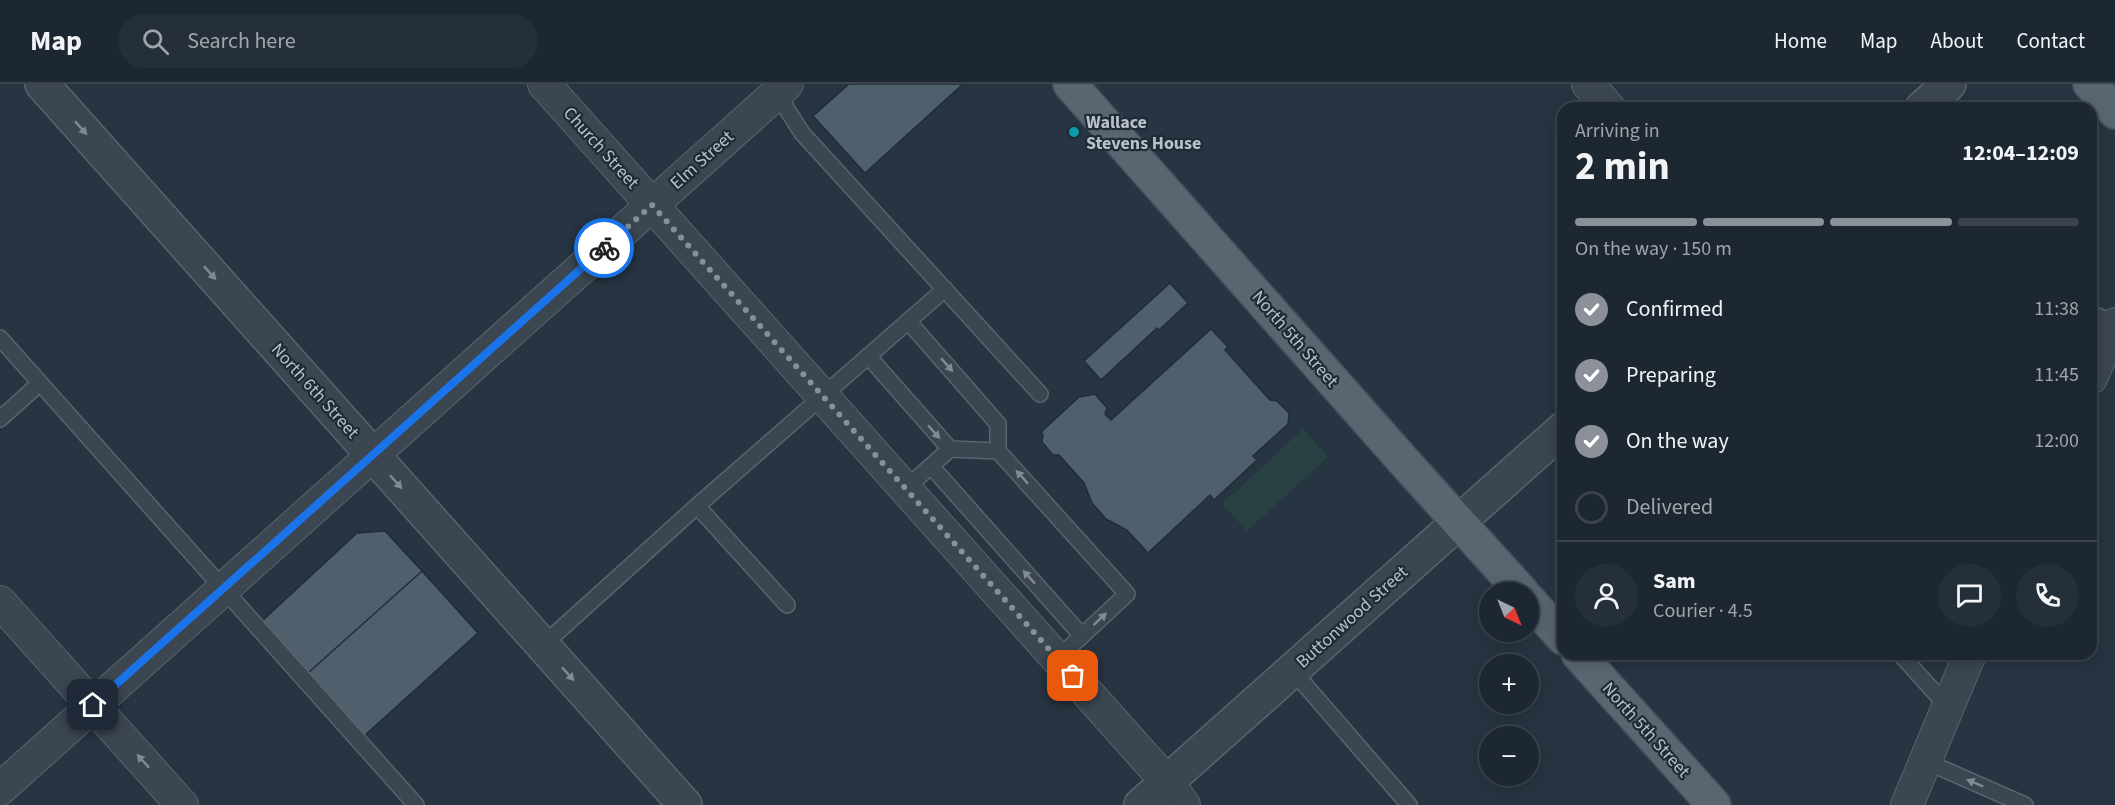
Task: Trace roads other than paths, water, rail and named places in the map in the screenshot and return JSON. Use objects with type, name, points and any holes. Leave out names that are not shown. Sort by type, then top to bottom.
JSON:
[{"type":"main road","name":"North 5th Street","points":[[1070,84],[1513,582]]},
{"type":"main road","points":[[2090,84],[2115,112]]},
{"type":"main road","points":[[1539,612],[1557,631]]},
{"type":"main road","name":"North 5th Street","points":[[1583,660],[1714,805]]},
{"type":"street","name":"North 6th Street","points":[[42,84],[686,805]]},
{"type":"street","name":"Church Street","points":[[544,84],[1175,794]]},
{"type":"street","points":[[1588,84],[1604,102]]},
{"type":"street","points":[[1929,102],[1949,84]]},
{"type":"street","name":"Elm Street","points":[[0,789],[652,205],[778,87]]},
{"type":"street","points":[[2097,364],[2115,324]]},
{"type":"street","name":"Buttonwood Street","points":[[1141,805],[1175,794],[1292,670],[1557,434]]},
{"type":"street","points":[[0,602],[182,805]]},
{"type":"street","points":[[1907,805],[1967,660]]},
{"type":"lane","points":[[778,87],[802,133],[1040,394]]},
{"type":"lane","points":[[542,646],[945,289]]},
{"type":"lane","points":[[2097,316],[2115,324]]},
{"type":"lane","points":[[908,321],[998,424],[998,451],[1128,594],[1057,659]]},
{"type":"lane","points":[[0,338],[416,805]]},
{"type":"lane","points":[[868,356],[950,449]]},
{"type":"lane","points":[[0,419],[40,383]]},
{"type":"lane","points":[[905,489],[950,449],[998,451]]},
{"type":"lane","points":[[931,466],[1082,636]]},
{"type":"lane","points":[[697,507],[787,605]]},
{"type":"lane","points":[[1905,660],[1947,706]]},
{"type":"lane","points":[[1292,670],[1409,805]]},
{"type":"lane","points":[[1925,761],[2025,805]]},
{"type":"place","name":"Wallace Stevens House","points":[[1074,132]]}]
